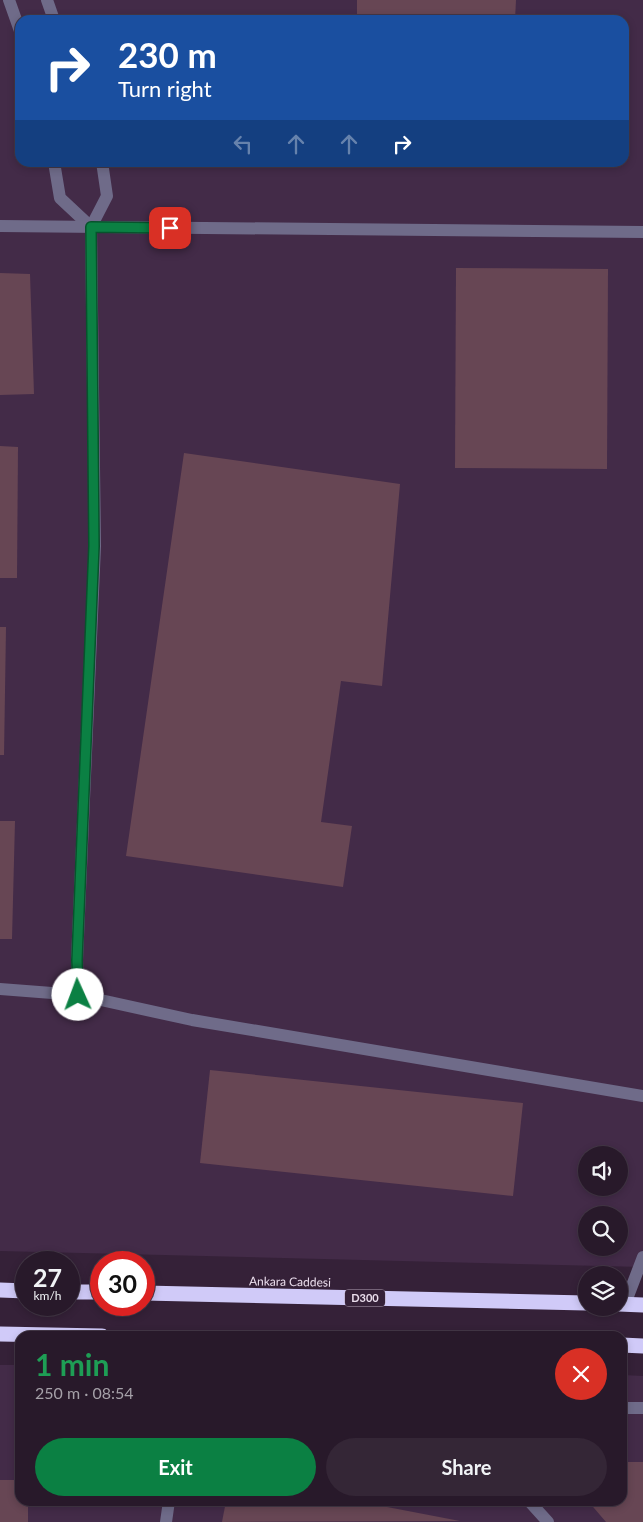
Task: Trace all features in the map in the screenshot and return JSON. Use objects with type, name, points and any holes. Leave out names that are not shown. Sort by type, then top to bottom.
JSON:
[{"type":"highway","points":[[0,1290],[15,1291]]},
{"type":"highway","name":"Ankara Caddesi","points":[[155,1293],[578,1303]]},
{"type":"highway","points":[[628,1304],[643,1305]]},
{"type":"highway","points":[[0,1334],[15,1334]]},
{"type":"highway","points":[[627,1345],[643,1346]]},
{"type":"street","points":[[9,0],[15,17]]},
{"type":"street","points":[[47,0],[52,15]]},
{"type":"street","points":[[55,167],[60,198],[91,227]]},
{"type":"street","points":[[78,995],[77,960],[94,546],[91,227],[108,196],[103,167]]},
{"type":"street","points":[[0,226],[643,232]]},
{"type":"street","points":[[0,989],[78,995],[192,1020],[643,1096]]},
{"type":"street","points":[[628,1291],[643,1257]]},
{"type":"street","points":[[627,1408],[643,1408]]},
{"type":"street","points":[[166,1522],[168,1506]]},
{"type":"street","points":[[534,1506],[548,1522]]},
{"type":"shaded area","points":[[0,0],[643,0],[643,1267],[155,1255],[155,1251],[90,1251],[90,1253],[80,1253],[80,1251],[0,1251]]},
{"type":"shaded area","points":[[0,1365],[15,1365],[15,1506],[627,1506],[627,1375],[643,1376],[643,1522],[0,1522]]},
{"type":"building","points":[[357,0],[516,0],[515,15],[357,15]]},
{"type":"building","points":[[456,268],[608,269],[607,469],[455,468]]},
{"type":"building","points":[[0,273],[30,274],[34,394],[0,395]]},
{"type":"building","points":[[0,446],[18,447],[17,578],[0,578]]},
{"type":"building","points":[[184,453],[400,484],[382,686],[341,681],[321,822],[352,826],[343,887],[126,856]]},
{"type":"building","points":[[0,627],[6,627],[4,755],[0,755]]},
{"type":"building","points":[[0,821],[15,821],[12,939],[0,939]]},
{"type":"building","points":[[210,1070],[523,1103],[513,1196],[200,1163]]},
{"type":"building","points":[[627,1462],[643,1462],[643,1522],[606,1522],[592,1506],[627,1506]]},
{"type":"building","points":[[0,1480],[15,1480],[15,1506],[28,1506],[28,1522],[0,1522]]},
{"type":"building","points":[[225,1506],[382,1506],[460,1521],[222,1522]]},
{"type":"route","points":[[78,995],[77,960],[94,546],[91,227],[170,228]]}]
